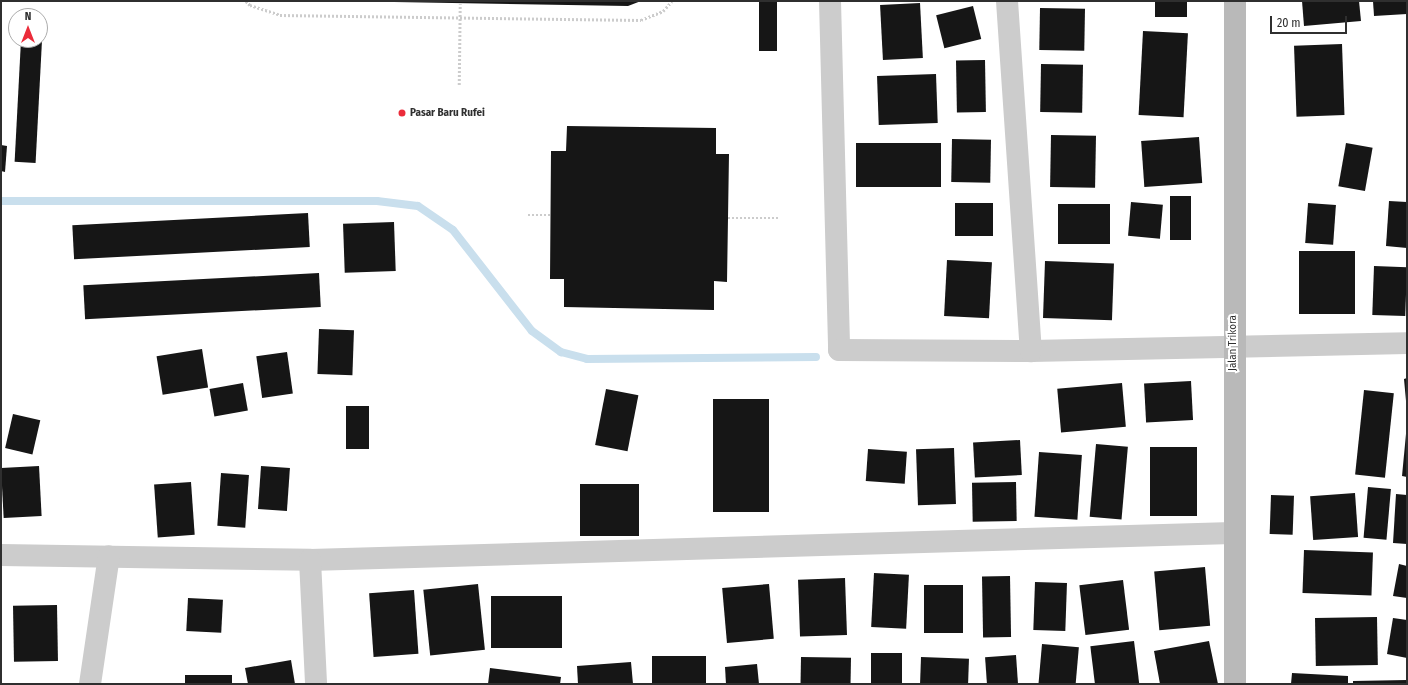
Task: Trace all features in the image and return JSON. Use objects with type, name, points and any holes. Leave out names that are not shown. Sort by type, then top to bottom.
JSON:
[{"type":"street","points":[[830,1],[838,350],[1031,351],[1407,343]]},
{"type":"street","points":[[1007,1],[1031,351]]},
{"type":"street","name":"Jalan Trikora","points":[[1234,1],[1233,533],[1235,684]]},
{"type":"street","points":[[1,555],[310,560],[1233,533]]},
{"type":"street","points":[[90,684],[109,556]]},
{"type":"street","points":[[310,560],[316,684]]},
{"type":"path","points":[[246,1],[250,5],[280,15],[641,20],[663,11],[672,1]]},
{"type":"path","points":[[460,4],[460,85]]},
{"type":"path","points":[[528,215],[550,215]]},
{"type":"path","points":[[728,218],[780,218]]},
{"type":"building","points":[[336,1],[641,1],[628,6]]},
{"type":"building","points":[[759,1],[777,1],[777,51],[759,51]]},
{"type":"building","points":[[1155,1],[1187,1],[1187,17],[1155,17]]},
{"type":"building","points":[[1302,1],[1359,1],[1361,21],[1304,26]]},
{"type":"building","points":[[1373,1],[1407,1],[1407,14],[1374,16]]},
{"type":"building","points":[[920,3],[923,58],[883,60],[880,5]]},
{"type":"building","points":[[973,6],[981,39],[944,48],[936,15]]},
{"type":"building","points":[[1040,8],[1085,9],[1084,51],[1039,50]]},
{"type":"building","points":[[1143,31],[1188,33],[1184,117],[1139,115]]},
{"type":"building","points":[[1342,44],[1344,115],[1297,117],[1294,46]]},
{"type":"building","points":[[21,48],[42,48],[36,163],[15,162]]},
{"type":"building","points":[[985,60],[986,112],[957,112],[956,61]]},
{"type":"building","points":[[1041,64],[1083,65],[1082,113],[1040,112]]},
{"type":"building","points":[[936,74],[938,123],[879,125],[877,76]]},
{"type":"building","points":[[567,126],[716,128],[716,154],[729,154],[727,282],[714,281],[714,310],[564,307],[564,279],[550,279],[551,151],[566,151]]},
{"type":"building","points":[[1051,135],[1096,136],[1095,188],[1050,187]]},
{"type":"building","points":[[1199,137],[1202,183],[1144,187],[1141,141]]},
{"type":"building","points":[[952,139],[991,140],[990,183],[951,182]]},
{"type":"building","points":[[856,143],[941,143],[941,187],[856,187]]},
{"type":"building","points":[[1346,143],[1373,148],[1365,191],[1338,186]]},
{"type":"building","points":[[1,145],[7,146],[5,172],[1,171]]},
{"type":"building","points":[[1170,196],[1191,196],[1191,240],[1170,240]]},
{"type":"building","points":[[1389,201],[1407,202],[1407,248],[1386,246]]},
{"type":"building","points":[[1131,202],[1163,205],[1160,239],[1128,236]]},
{"type":"building","points":[[955,203],[993,203],[993,236],[955,236]]},
{"type":"building","points":[[1308,203],[1336,205],[1333,245],[1305,243]]},
{"type":"building","points":[[1058,204],[1110,204],[1110,244],[1058,244]]},
{"type":"building","points":[[308,213],[310,247],[74,259],[72,225]]},
{"type":"building","points":[[394,222],[396,271],[345,273],[343,224]]},
{"type":"building","points":[[1299,251],[1355,251],[1355,314],[1299,314]]},
{"type":"building","points":[[947,260],[992,262],[989,318],[944,316]]},
{"type":"building","points":[[1045,261],[1114,263],[1112,320],[1043,318]]},
{"type":"building","points":[[1374,266],[1407,267],[1405,316],[1372,315]]},
{"type":"building","points":[[319,273],[321,307],[85,319],[83,285]]},
{"type":"building","points":[[319,329],[354,330],[352,375],[317,374]]},
{"type":"building","points":[[202,349],[208,388],[163,395],[157,356]]},
{"type":"building","points":[[287,352],[293,394],[262,398],[256,356]]},
{"type":"building","points":[[1407,378],[1407,401],[1406,401],[1404,379]]},
{"type":"building","points":[[1191,381],[1193,420],[1146,422],[1144,383]]},
{"type":"building","points":[[243,383],[248,411],[214,416],[210,389]]},
{"type":"building","points":[[1122,383],[1126,427],[1061,432],[1057,389]]},
{"type":"building","points":[[606,389],[638,395],[628,451],[595,445]]},
{"type":"building","points":[[1364,390],[1394,393],[1385,478],[1355,475]]},
{"type":"building","points":[[713,399],[769,399],[769,512],[713,512]]},
{"type":"building","points":[[346,406],[369,406],[369,449],[346,449]]},
{"type":"building","points":[[13,414],[40,420],[32,454],[5,448]]},
{"type":"building","points":[[1407,434],[1407,477],[1402,476]]},
{"type":"building","points":[[1020,440],[1022,475],[975,477],[973,442]]},
{"type":"building","points":[[1096,444],[1128,447],[1122,520],[1090,517]]},
{"type":"building","points":[[1150,447],[1197,447],[1197,516],[1150,516]]},
{"type":"building","points":[[954,448],[956,504],[918,505],[916,449]]},
{"type":"building","points":[[868,449],[907,452],[905,484],[866,481]]},
{"type":"building","points":[[1039,452],[1082,455],[1077,520],[1034,517]]},
{"type":"building","points":[[39,466],[42,516],[4,518],[1,468]]},
{"type":"building","points":[[261,466],[290,468],[287,511],[258,509]]},
{"type":"building","points":[[221,473],[249,475],[245,528],[217,526]]},
{"type":"building","points":[[191,482],[195,535],[158,537],[154,485]]},
{"type":"building","points":[[1016,482],[1017,521],[973,522],[972,483]]},
{"type":"building","points":[[580,484],[639,484],[639,536],[580,536]]},
{"type":"building","points":[[1368,487],[1391,489],[1386,540],[1364,538]]},
{"type":"building","points":[[1355,493],[1358,537],[1313,540],[1310,496]]},
{"type":"building","points":[[1396,494],[1407,495],[1407,544],[1393,543]]},
{"type":"building","points":[[1271,495],[1294,496],[1293,535],[1270,534]]},
{"type":"building","points":[[1304,550],[1373,552],[1371,595],[1302,593]]},
{"type":"building","points":[[1399,564],[1407,566],[1407,598],[1393,596]]},
{"type":"building","points":[[1205,567],[1210,626],[1159,630],[1154,571]]},
{"type":"building","points":[[874,573],[909,575],[906,629],[871,627]]},
{"type":"building","points":[[982,576],[1010,576],[1011,637],[983,637]]},
{"type":"building","points":[[845,578],[847,635],[800,637],[798,580]]},
{"type":"building","points":[[1123,580],[1129,630],[1085,635],[1079,585]]},
{"type":"building","points":[[1035,582],[1067,583],[1065,631],[1033,630]]},
{"type":"building","points":[[478,584],[485,650],[430,655],[423,590]]},
{"type":"building","points":[[769,584],[774,639],[727,643],[722,588]]},
{"type":"building","points":[[924,585],[963,585],[963,633],[924,633]]},
{"type":"building","points":[[414,590],[418,654],[374,657],[369,593]]},
{"type":"building","points":[[491,596],[562,596],[562,648],[491,648]]},
{"type":"building","points":[[188,598],[223,600],[221,633],[186,631]]},
{"type":"building","points":[[57,605],[58,661],[14,662],[13,606]]},
{"type":"building","points":[[1377,617],[1378,665],[1316,666],[1315,618]]},
{"type":"building","points":[[1393,618],[1407,620],[1407,658],[1387,654]]},
{"type":"building","points":[[1134,641],[1139,684],[1095,684],[1090,646]]},
{"type":"building","points":[[1209,641],[1218,684],[1160,684],[1154,651]]},
{"type":"building","points":[[1042,644],[1079,647],[1076,684],[1039,684]]},
{"type":"building","points":[[871,653],[902,653],[902,684],[871,684]]},
{"type":"building","points":[[1016,655],[1018,684],[987,684],[985,657]]},
{"type":"building","points":[[652,656],[706,656],[706,684],[652,684]]},
{"type":"building","points":[[801,657],[851,658],[851,684],[801,684]]},
{"type":"building","points":[[921,657],[969,659],[968,684],[920,684]]},
{"type":"building","points":[[291,660],[295,684],[248,684],[245,668]]},
{"type":"building","points":[[631,662],[633,684],[578,684],[577,666]]},
{"type":"building","points":[[757,664],[759,684],[726,684],[725,667]]},
{"type":"building","points":[[490,668],[561,677],[560,684],[488,684]]},
{"type":"building","points":[[1292,673],[1348,676],[1348,684],[1291,684]]},
{"type":"building","points":[[185,675],[232,675],[232,684],[185,684]]},
{"type":"building","points":[[1407,680],[1407,684],[1353,684],[1353,681]]},
{"type":"waterway","points":[[1,201],[377,201],[418,206],[453,230],[532,331],[561,352],[587,359],[816,357]]},
{"type":"place","name":"Pasar Baru Rufei","points":[[402,113]]}]
